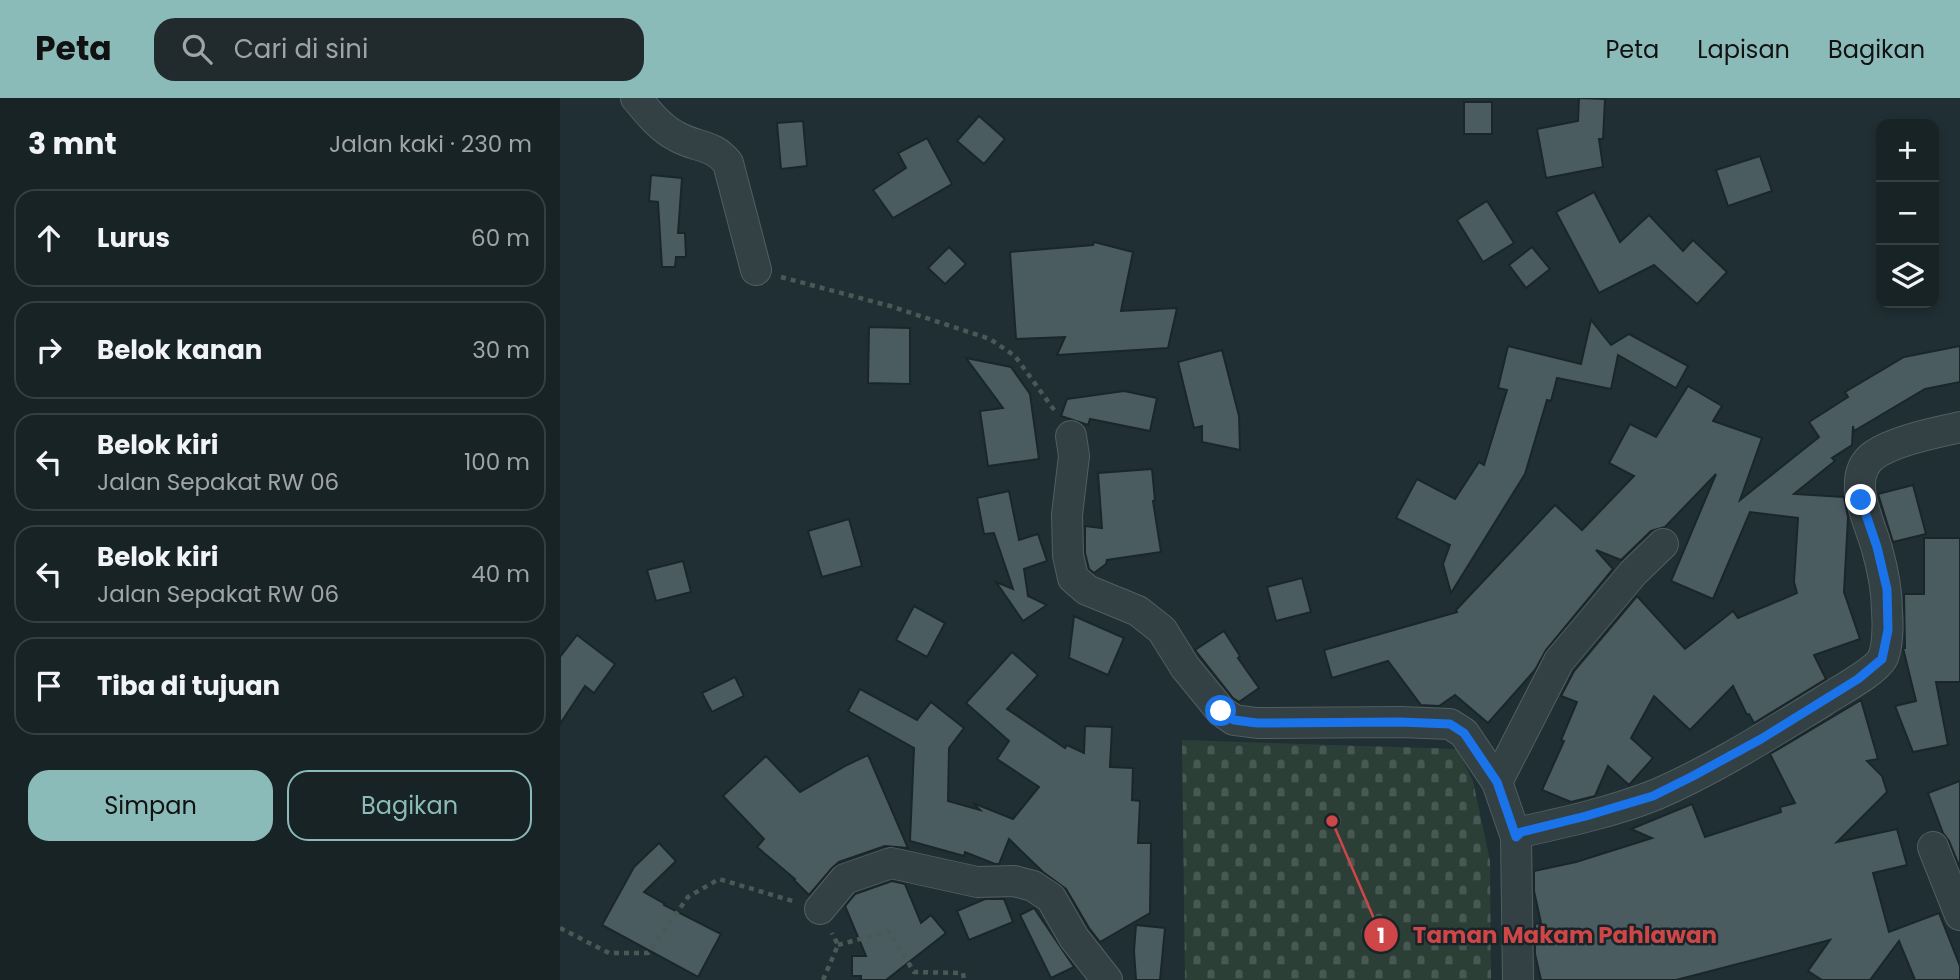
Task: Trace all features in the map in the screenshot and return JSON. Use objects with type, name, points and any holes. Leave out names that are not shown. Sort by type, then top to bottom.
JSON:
[{"type":"street","points":[[636,98],[675,136],[719,151],[728,163],[756,270]]},
{"type":"street","points":[[1516,837],[1521,832],[1653,796],[1761,739],[1858,679],[1882,659],[1888,630],[1887,589],[1877,547],[1861,500],[1862,470],[1873,456],[1896,445],[1960,427]]},
{"type":"street","points":[[1071,436],[1074,456],[1067,515],[1068,555],[1073,578],[1087,590],[1138,611],[1162,630],[1185,667],[1221,711],[1234,720],[1257,723],[1450,724],[1464,733],[1497,782],[1516,837],[1518,980]]},
{"type":"street","points":[[1497,782],[1559,661],[1633,573],[1663,544]]},
{"type":"street","points":[[1933,846],[1960,915]]},
{"type":"street","points":[[820,909],[845,879],[891,863],[977,882],[1014,881],[1033,886],[1051,898],[1074,938],[1107,980]]},
{"type":"path","points":[[756,270],[890,306],[990,339],[1015,356],[1042,390],[1071,436]]},
{"type":"path","points":[[560,928],[609,953],[648,953],[688,897],[719,879],[820,909],[838,945],[823,980]]},
{"type":"path","points":[[838,945],[889,931],[914,972],[963,973],[964,980]]},
{"type":"green space","points":[[1182,740],[1457,749],[1473,781],[1490,861],[1491,980],[1185,980]]},
{"type":"building","points":[[1579,98],[1605,99],[1603,139],[1599,139],[1603,167],[1546,178],[1537,129],[1578,121]]},
{"type":"building","points":[[1464,102],[1492,102],[1492,134],[1464,134]]},
{"type":"building","points":[[979,116],[1005,139],[984,164],[957,141]]},
{"type":"building","points":[[803,121],[807,166],[781,169],[777,123]]},
{"type":"building","points":[[927,138],[952,184],[893,218],[873,190],[906,168],[898,153]]},
{"type":"building","points":[[1760,156],[1772,191],[1728,206],[1716,170]]},
{"type":"building","points":[[651,175],[682,178],[678,233],[685,233],[686,257],[676,257],[675,267],[662,267],[658,202],[649,201]]},
{"type":"building","points":[[1594,192],[1620,242],[1649,215],[1683,251],[1693,240],[1727,272],[1697,304],[1654,265],[1599,293],[1556,212]]},
{"type":"building","points":[[1487,201],[1514,243],[1483,262],[1457,220]]},
{"type":"building","points":[[1094,242],[1133,252],[1121,311],[1177,308],[1168,348],[1057,355],[1065,337],[1016,339],[1010,252],[1093,245]]},
{"type":"building","points":[[949,247],[966,264],[945,284],[928,268]]},
{"type":"building","points":[[1532,247],[1550,269],[1526,288],[1509,265]]},
{"type":"building","points":[[1591,320],[1611,345],[1629,334],[1688,366],[1676,388],[1618,355],[1611,389],[1557,378],[1551,401],[1547,400],[1525,474],[1451,593],[1443,564],[1450,545],[1396,518],[1417,479],[1455,499],[1479,462],[1484,465],[1507,390],[1498,388],[1508,346],[1581,364]]},
{"type":"building","points":[[869,327],[910,328],[910,384],[868,383]]},
{"type":"building","points":[[1960,346],[1960,382],[1925,389],[1854,431],[1853,426],[1852,445],[1832,458],[1835,461],[1794,494],[1844,497],[1848,517],[1844,592],[1860,639],[1814,655],[1826,679],[1754,723],[1749,714],[1747,715],[1733,686],[1690,730],[1654,696],[1631,738],[1653,758],[1629,785],[1608,766],[1595,796],[1571,802],[1542,790],[1564,741],[1561,740],[1577,702],[1561,696],[1574,671],[1637,596],[1685,649],[1733,611],[1738,618],[1797,593],[1794,582],[1798,518],[1750,512],[1713,599],[1671,581],[1716,474],[1665,527],[1651,531],[1621,560],[1596,550],[1613,569],[1546,650],[1535,670],[1488,723],[1455,695],[1439,706],[1421,705],[1388,661],[1332,678],[1324,650],[1457,612],[1555,505],[1582,530],[1634,476],[1609,463],[1630,424],[1656,437],[1688,386],[1722,406],[1713,421],[1762,438],[1740,500],[1819,437],[1809,422],[1848,397],[1845,392],[1904,357]]},
{"type":"building","points":[[1222,350],[1239,416],[1240,450],[1202,442],[1202,426],[1194,428],[1178,362]]},
{"type":"building","points":[[966,358],[1011,367],[1030,394],[1039,459],[988,466],[980,411],[1003,408]]},
{"type":"building","points":[[1124,391],[1157,398],[1150,431],[1090,419],[1088,425],[1061,416],[1067,399]]},
{"type":"building","points":[[1152,469],[1153,501],[1161,552],[1107,560],[1106,564],[1094,573],[1089,569],[1085,553],[1085,526],[1102,528],[1098,473]]},
{"type":"building","points":[[1913,485],[1926,534],[1893,542],[1878,494]]},
{"type":"building","points":[[1009,491],[1019,540],[1038,534],[1047,561],[1024,569],[1028,596],[1047,605],[1023,621],[996,582],[1013,589],[994,533],[984,534],[977,498]]},
{"type":"building","points":[[849,519],[862,566],[822,577],[808,531]]},
{"type":"building","points":[[1924,538],[1960,538],[1960,682],[1936,682],[1948,745],[1913,752],[1895,706],[1916,701],[1903,648],[1904,594],[1924,594]]},
{"type":"building","points":[[683,561],[691,592],[656,601],[647,570]]},
{"type":"building","points":[[1302,578],[1311,612],[1276,621],[1267,587]]},
{"type":"building","points":[[914,606],[945,623],[927,657],[896,640]]},
{"type":"building","points":[[1074,616],[1124,638],[1108,675],[1069,658]]},
{"type":"building","points":[[1224,631],[1240,656],[1238,658],[1259,688],[1239,702],[1195,650]]},
{"type":"building","points":[[577,635],[615,664],[594,693],[585,686],[560,724],[560,657]]},
{"type":"building","points":[[1012,652],[1038,675],[1007,709],[1065,748],[1067,745],[1084,753],[1085,726],[1112,727],[1110,767],[1133,768],[1132,800],[1140,801],[1138,843],[1151,843],[1150,913],[1100,942],[1066,889],[1043,872],[1009,839],[999,864],[965,852],[964,856],[910,841],[914,748],[848,711],[860,689],[917,720],[931,702],[964,728],[949,748],[948,801],[980,810],[973,803],[1013,819],[1039,787],[997,759],[1009,741],[966,703]]},
{"type":"building","points":[[735,677],[744,696],[712,712],[702,693]]},
{"type":"building","points":[[1861,700],[1878,759],[1867,761],[1882,776],[1887,792],[1837,842],[1897,829],[1907,865],[1873,873],[1889,932],[1939,913],[1960,966],[1960,980],[1915,980],[1899,941],[1870,980],[1822,980],[1808,971],[1830,940],[1676,980],[1541,980],[1535,954],[1535,924],[1541,923],[1534,891],[1534,871],[1576,862],[1652,838],[1631,829],[1692,804],[1705,837],[1781,812],[1780,807],[1795,803],[1770,754]]},
{"type":"building","points":[[868,755],[908,848],[885,846],[839,862],[809,895],[795,879],[757,847],[764,839],[723,796],[766,756],[800,792]]},
{"type":"building","points":[[1960,781],[1960,868],[1928,793]]},
{"type":"building","points":[[659,843],[676,861],[644,892],[721,934],[698,977],[602,925],[634,867]]},
{"type":"building","points":[[892,881],[905,884],[921,923],[931,915],[946,933],[886,980],[861,980],[861,976],[852,976],[852,956],[866,956],[845,906],[855,894]]},
{"type":"building","points":[[985,899],[1004,899],[1013,922],[969,940],[957,911]]},
{"type":"building","points":[[1034,908],[1074,967],[1051,978],[1020,915]]},
{"type":"building","points":[[1136,925],[1165,928],[1160,980],[1136,980]]},
{"type":"place","name":"Taman Makam Pahlawan","points":[[1332,821]]},
{"type":"route","points":[[1221,711],[1234,720],[1257,723],[1450,724],[1471,741],[1497,782],[1516,837],[1521,832],[1653,796],[1761,739],[1858,679],[1882,659],[1888,630],[1887,589],[1877,547],[1861,500]]}]
